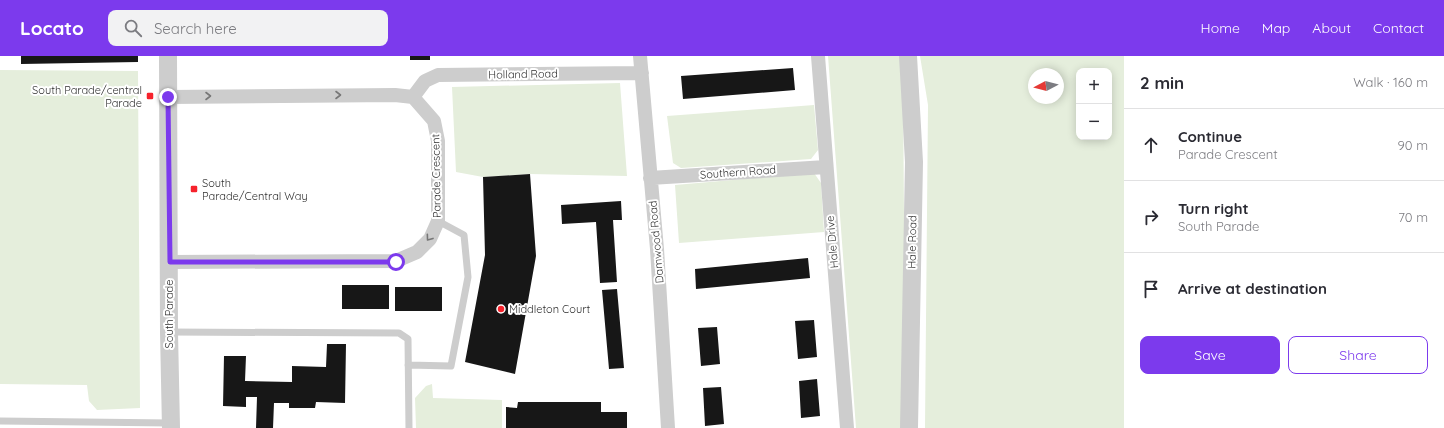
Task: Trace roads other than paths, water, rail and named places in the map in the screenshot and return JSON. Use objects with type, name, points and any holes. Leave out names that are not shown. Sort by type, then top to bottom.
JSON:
[{"type":"street","name":"South Parade","points":[[168,56],[170,425]]},
{"type":"street","name":"Damwood Road","points":[[640,56],[657,249],[668,428]]},
{"type":"street","name":"Hale Drive","points":[[818,56],[847,428]]},
{"type":"street","name":"Hale Road","points":[[908,56],[914,162],[909,428]]},
{"type":"street","name":"Holland Road","points":[[413,97],[425,81],[438,75],[642,73]]},
{"type":"street","points":[[168,97],[395,95],[413,97]]},
{"type":"street","name":"Parade Crescent","points":[[170,262],[396,262],[417,252],[430,239],[438,221],[438,141],[434,121],[413,97]]},
{"type":"street","name":"Southern Road","points":[[650,178],[826,167]]},
{"type":"lane","points":[[408,365],[451,366],[468,277],[464,235],[438,221]]},
{"type":"lane","points":[[169,332],[399,333],[408,339],[409,428]]},
{"type":"lane","points":[[0,421],[170,425]]},
{"type":"place","name":"South Parade/central Parade","points":[[150,96]]},
{"type":"place","name":"South Parade/Central Way","points":[[194,189]]},
{"type":"place","name":"Middleton Court","points":[[501,309]]}]
